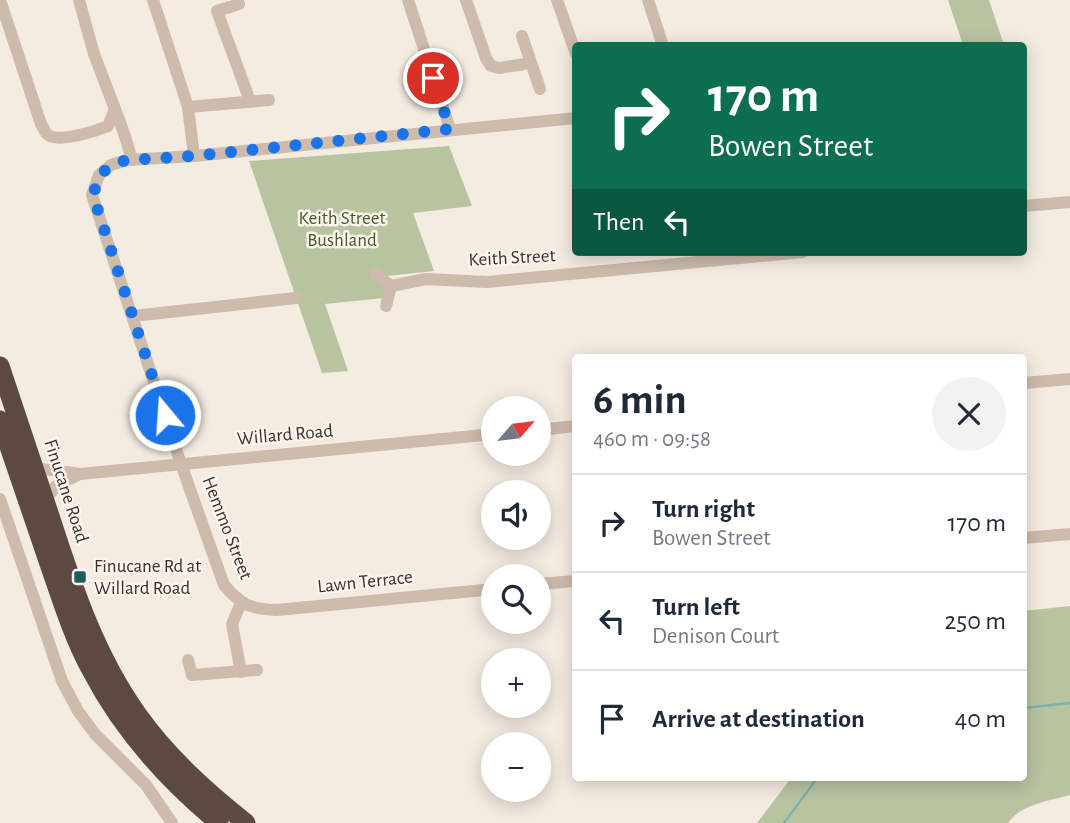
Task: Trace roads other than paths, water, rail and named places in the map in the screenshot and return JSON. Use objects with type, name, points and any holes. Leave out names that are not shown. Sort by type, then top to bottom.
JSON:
[{"type":"highway","name":"Finucane Road","points":[[0,366],[111,689]]},
{"type":"highway","name":"Finucane Road","points":[[0,420],[68,618],[87,663],[193,778],[223,818]]},
{"type":"street","points":[[0,0],[47,134],[56,139],[113,127],[120,133],[129,160]]},
{"type":"street","points":[[79,0],[94,54],[117,120],[125,133],[129,160]]},
{"type":"street","points":[[153,0],[188,107],[194,156]]},
{"type":"street","points":[[237,0],[239,4],[217,11],[250,101]]},
{"type":"street","points":[[408,0],[450,129]]},
{"type":"street","points":[[466,0],[491,66],[499,68],[531,63]]},
{"type":"street","points":[[557,0],[572,43]]},
{"type":"street","points":[[648,0],[662,42]]},
{"type":"street","points":[[522,36],[540,89]]},
{"type":"street","points":[[188,107],[269,100]]},
{"type":"street","points":[[108,126],[114,109]]},
{"type":"street","points":[[129,160],[194,156],[572,118]]},
{"type":"street","name":"Hemmo Street","points":[[129,160],[111,165],[99,176],[93,195],[181,464],[224,584],[241,603]]},
{"type":"street","points":[[1027,206],[1070,202]]},
{"type":"street","name":"Keith Street","points":[[391,286],[426,279],[487,282],[761,256]]},
{"type":"street","points":[[375,274],[391,286],[386,306]]},
{"type":"street","points":[[133,316],[296,298]]},
{"type":"street","points":[[1027,383],[1070,379]]},
{"type":"street","points":[[551,429],[572,426]]},
{"type":"street","name":"Willard Road","points":[[33,466],[51,472],[80,474],[481,435]]},
{"type":"street","name":"Willard Road","points":[[45,500],[56,486],[80,474]]},
{"type":"street","points":[[0,499],[62,681],[78,711],[95,734],[154,794],[172,823]]},
{"type":"street","points":[[1027,538],[1070,534]]},
{"type":"street","points":[[551,583],[572,581]]},
{"type":"street","name":"Lawn Terrace","points":[[241,603],[257,609],[277,610],[481,590]]},
{"type":"street","points":[[240,672],[232,624],[241,603]]},
{"type":"street","points":[[188,660],[192,675],[257,670]]},
{"type":"waterway","points":[[1027,708],[1070,703]]},
{"type":"waterway","points":[[784,823],[815,781]]},
{"type":"place","name":"Finucane Rd at Willard Road","points":[[80,577]]},
{"type":"park label","name":"Keith Street Bushland","points":[[342,229]]}]
